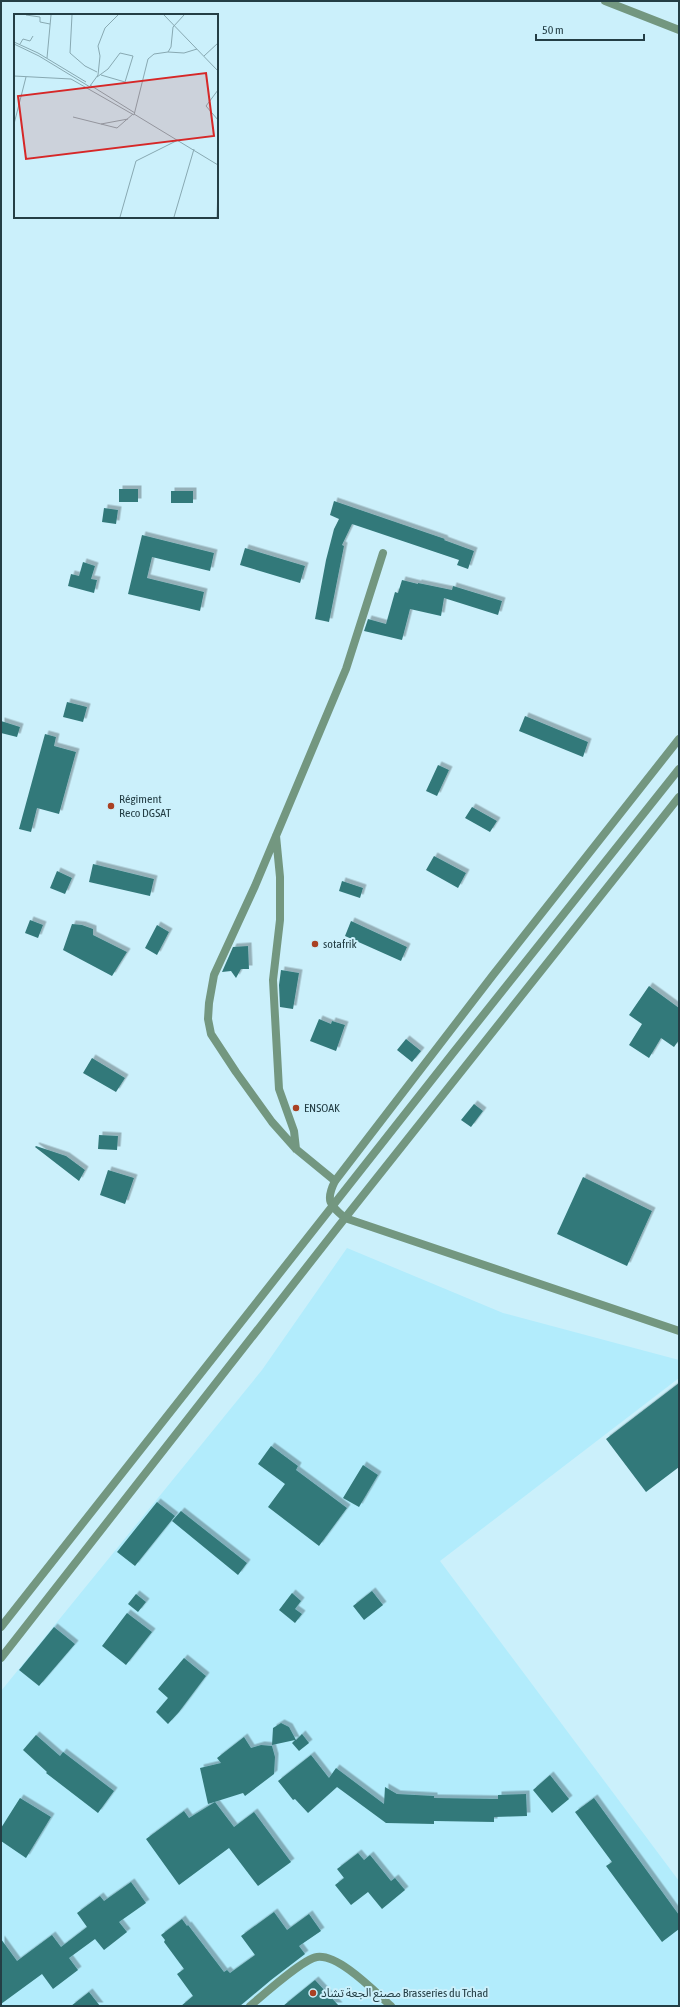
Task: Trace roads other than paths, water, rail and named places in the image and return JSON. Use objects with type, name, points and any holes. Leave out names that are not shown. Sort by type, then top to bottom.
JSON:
[{"type":"street","points":[[605,1],[614,3],[679,30]]},
{"type":"street","points":[[334,1181],[296,1149],[272,1122],[236,1072],[211,1034],[208,1019],[209,1003],[214,975],[276,835],[346,669],[383,553]]},
{"type":"street","points":[[679,738],[493,975],[334,1181],[330,1189],[332,1207],[345,1218],[679,1331]]},
{"type":"street","points":[[2,1624],[679,769]]},
{"type":"street","points":[[1,1658],[345,1218],[679,797]]},
{"type":"street","points":[[276,835],[280,877],[280,920],[273,980],[278,1089],[294,1131],[296,1149]]},
{"type":"street","points":[[250,2006],[302,1964],[317,1957],[328,1958],[342,1965],[391,2006]]},
{"type":"place","name":"Régiment Reco DGSAT","points":[[111,806]]},
{"type":"place","name":"sotafrik","points":[[315,944]]},
{"type":"place","name":"ENSOAK","points":[[296,1108]]},
{"type":"place","name":"مصنع الجعة تشاد Brasseries du Tchad","points":[[313,1993]]}]
